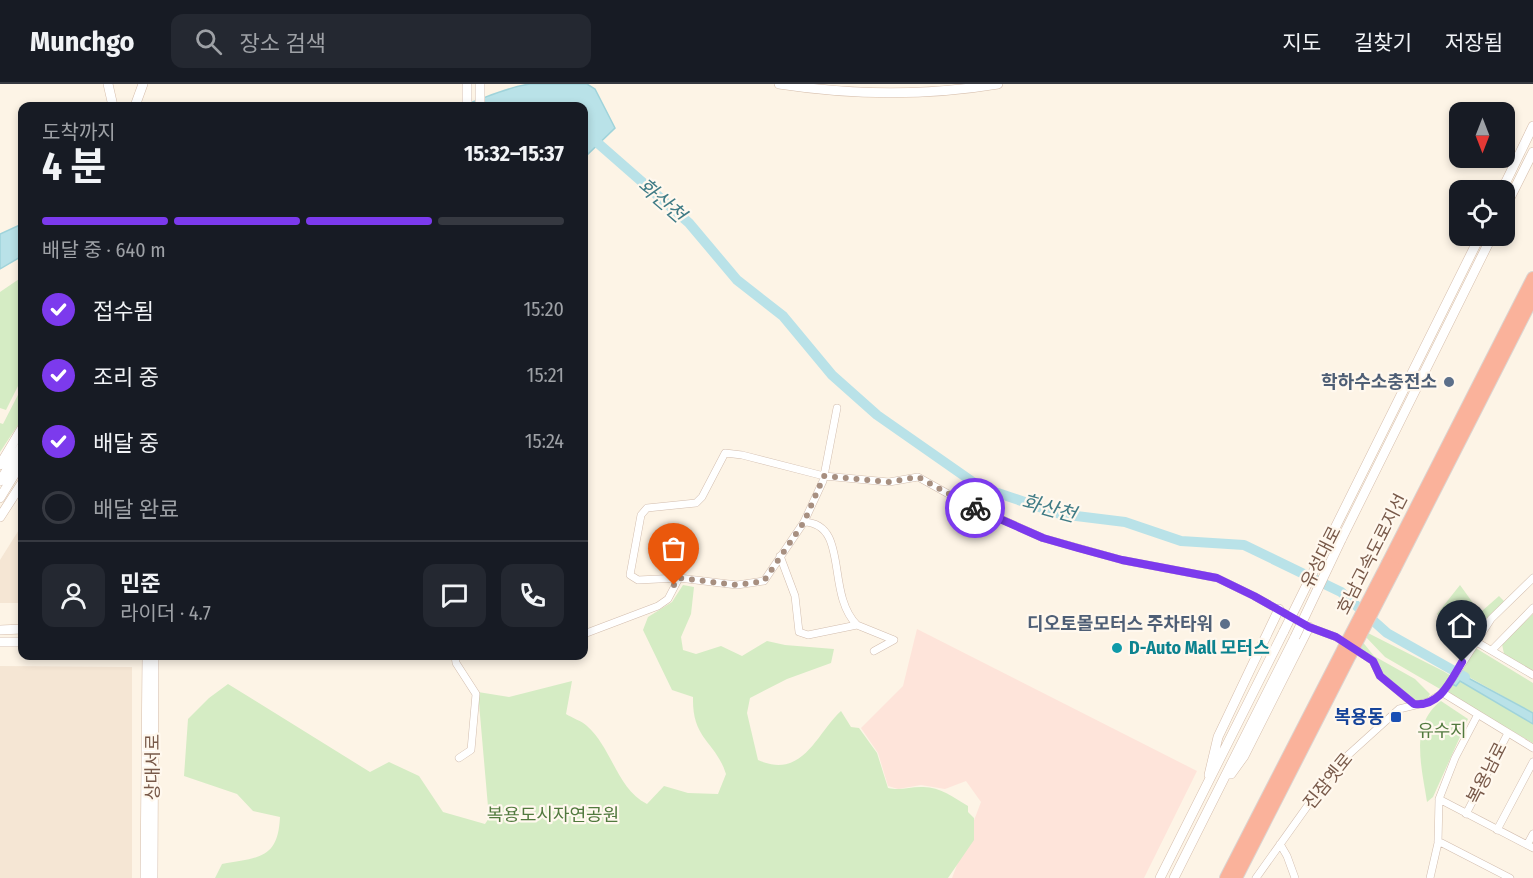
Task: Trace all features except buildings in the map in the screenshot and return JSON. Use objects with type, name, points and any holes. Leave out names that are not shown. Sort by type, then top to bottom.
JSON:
[{"type":"highway","name":"호남고속도로지선","points":[[1236,878],[1533,278]]},
{"type":"highway","name":"호남고속도로지선","points":[[1391,565],[1533,297]]},
{"type":"highway","name":"호남고속도로지선","points":[[1226,878],[1347,652]]},
{"type":"street","points":[[108,84],[113,102]]},
{"type":"street","points":[[114,102],[115,84]]},
{"type":"street","points":[[135,84],[135,102]]},
{"type":"street","points":[[136,102],[143,84]]},
{"type":"street","points":[[779,84],[842,91],[889,92],[941,91],[998,84]]},
{"type":"street","points":[[465,86],[467,102]]},
{"type":"street","points":[[480,102],[481,86]]},
{"type":"street","points":[[1507,180],[1533,126]]},
{"type":"street","points":[[1515,188],[1533,152]]},
{"type":"street","name":"유성대로","points":[[1160,878],[1475,246]]},
{"type":"street","name":"유성대로","points":[[1174,878],[1487,246]]},
{"type":"street","points":[[837,408],[824,476],[804,522],[780,556],[770,575],[757,584],[737,585],[679,578],[638,580],[630,575],[640,515],[647,508],[696,503],[702,497],[725,453],[742,454],[824,476],[889,482],[918,477],[961,501],[1043,538],[1122,560],[1217,578],[1309,627],[1336,637],[1373,661],[1380,676],[1414,704]]},
{"type":"street","points":[[0,465],[18,435]]},
{"type":"street","points":[[0,481],[18,452]]},
{"type":"street","points":[[0,498],[18,469]]},
{"type":"street","points":[[0,517],[18,489]]},
{"type":"street","points":[[804,522],[814,522],[828,534],[834,545],[838,591],[844,607],[857,626]]},
{"type":"street","points":[[780,556],[795,596],[799,632],[808,634],[857,626],[894,640],[874,651]]},
{"type":"street","points":[[588,632],[658,606],[668,599],[679,578]]},
{"type":"street","points":[[1444,692],[1491,619],[1533,578]]},
{"type":"street","points":[[1492,651],[1533,608]]},
{"type":"street","points":[[1207,784],[1218,737],[1279,609]]},
{"type":"street","points":[[1213,801],[1244,756],[1309,627]]},
{"type":"street","points":[[0,630],[18,629]]},
{"type":"street","points":[[0,642],[18,642]]},
{"type":"street","points":[[1473,644],[1492,651],[1533,675]]},
{"type":"street","name":"상대서로","points":[[145,878],[147,660]]},
{"type":"street","name":"상대서로","points":[[153,878],[154,660]]},
{"type":"street","points":[[455,660],[476,694],[471,725],[471,750],[459,758]]},
{"type":"street","name":"진잠옛로","points":[[1256,878],[1336,766],[1393,714],[1414,704],[1428,702],[1444,692]]},
{"type":"street","name":"복용남로","points":[[1444,692],[1478,716],[1533,748]]},
{"type":"street","name":"복용남로","points":[[1430,878],[1438,841],[1439,799],[1455,758],[1478,716]]},
{"type":"street","name":"복용남로","points":[[1466,814],[1508,733]]},
{"type":"street","name":"복용남로","points":[[1497,830],[1533,762]]},
{"type":"street","points":[[1439,799],[1530,847],[1533,834]]},
{"type":"street","points":[[1438,841],[1510,878]]},
{"type":"street","points":[[1280,844],[1287,856],[1294,878]]},
{"type":"shaded area","points":[[18,531],[18,603],[0,603],[0,560]]},
{"type":"shaded area","points":[[917,629],[1197,771],[1144,878],[952,878],[981,802],[966,781],[945,789],[921,785],[898,789],[888,786],[878,753],[861,728],[903,686]]},
{"type":"shaded area","points":[[0,666],[132,667],[132,878],[0,878]]},
{"type":"green space","points":[[18,280],[18,386],[6,410],[0,408],[0,292]]},
{"type":"green space","points":[[18,395],[18,425],[0,452],[0,423],[3,424]]},
{"type":"green space","name":"복용도시자연공원","points":[[683,585],[694,587],[691,614],[681,637],[683,650],[696,654],[721,646],[742,656],[767,641],[785,645],[834,649],[831,663],[787,679],[750,698],[747,713],[758,760],[773,765],[786,764],[797,759],[807,752],[841,711],[851,727],[859,728],[877,753],[888,788],[934,788],[968,806],[968,812],[974,818],[974,840],[948,878],[215,878],[222,864],[256,857],[270,849],[275,842],[280,817],[253,811],[237,794],[184,776],[188,719],[209,698],[228,684],[370,772],[389,762],[419,776],[443,812],[485,824],[489,818],[478,692],[509,697],[572,681],[566,714],[585,724],[596,735],[621,779],[637,797],[647,804],[664,786],[688,793],[718,794],[726,774],[696,722],[693,697],[672,690],[643,630],[648,617],[672,602]]},
{"type":"green space","points":[[1460,585],[1478,610],[1482,611],[1499,596],[1505,602],[1472,637],[1449,626],[1437,614]]},
{"type":"green space","points":[[1533,614],[1533,671],[1504,654],[1502,644]]},
{"type":"green space","points":[[1366,632],[1443,671],[1533,724],[1533,743],[1385,657],[1364,635]]},
{"type":"green space","points":[[1361,640],[1374,656],[1415,679],[1430,694],[1427,699],[1415,701],[1382,675],[1358,647]]},
{"type":"green space","points":[[1474,647],[1533,683],[1533,713],[1460,672]]},
{"type":"green space","name":"유수지","points":[[1441,701],[1468,719],[1433,797],[1427,802],[1421,761],[1421,735],[1431,711]]},
{"type":"water","points":[[587,84],[595,89],[615,128],[588,154],[588,102],[471,102],[521,86]]},
{"type":"water","points":[[18,226],[18,258],[0,269],[0,234]]},
{"type":"water","points":[[1459,673],[1533,713],[1533,724],[1460,681],[1456,686],[1452,684]]},
{"type":"waterway","name":"화산천","points":[[588,135],[689,223],[737,280],[783,316],[832,375],[877,415],[980,487],[1060,514],[1125,522],[1181,541],[1244,545],[1341,592],[1387,633],[1465,677]]},
{"type":"way so far","points":[[674,585],[679,578],[737,585],[757,584],[764,581],[770,575],[795,531],[804,522],[824,476],[889,482],[918,477],[975,508]]},
{"type":"place","name":"학하수소충전소","points":[[1449,382]]},
{"type":"place","name":"디오토몰모터스 주차타워","points":[[1225,624]]},
{"type":"place","name":"D-Auto Mall 모터스","points":[[1117,648]]},
{"type":"place","name":"복용동","points":[[1396,717]]},
{"type":"route","points":[[975,508],[1043,538],[1122,560],[1187,570],[1217,578],[1309,627],[1336,637],[1373,661],[1380,676],[1414,704],[1420,705],[1428,702],[1443,693],[1462,662]]}]
